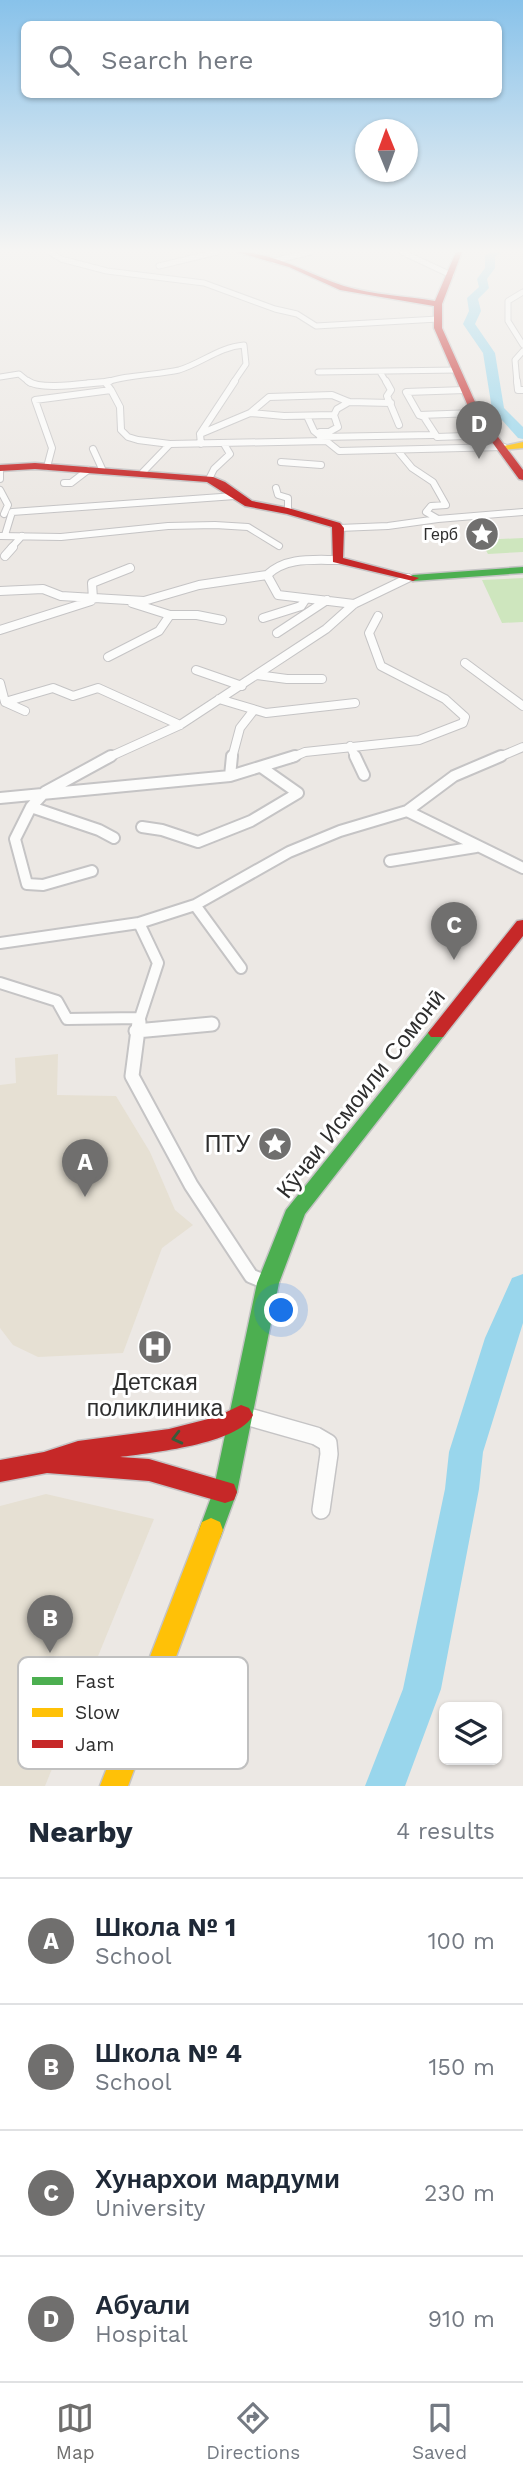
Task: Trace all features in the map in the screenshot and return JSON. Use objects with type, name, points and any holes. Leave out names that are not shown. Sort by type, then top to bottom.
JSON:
[{"type":"main road","points":[[441,335],[476,413],[507,444],[523,477]]},
{"type":"main road","points":[[1,469],[47,467],[143,472],[209,479],[221,484],[249,504],[288,511],[339,528],[337,560],[408,578],[523,570]]},
{"type":"main road","name":"Кӯчаи Исмоили Сомонӣ","points":[[163,1657],[225,1492],[268,1283],[296,1210],[523,925]]},
{"type":"main road","points":[[0,1471],[44,1463],[78,1452],[169,1440],[220,1426],[241,1415]]},
{"type":"main road","points":[[44,1463],[149,1470],[225,1492]]},
{"type":"main road","name":"Кӯчаи Исмоили Сомонӣ","points":[[114,1786],[120,1769]]},
{"type":"street","points":[[0,377],[19,374],[32,385],[47,386],[105,382],[149,376],[199,362],[223,346],[244,345],[246,364],[200,434],[201,444]]},
{"type":"street","points":[[523,351],[515,360],[518,390],[523,390]]},
{"type":"street","points":[[318,372],[457,370]]},
{"type":"street","points":[[380,372],[391,390],[387,396],[399,425]]},
{"type":"street","points":[[105,382],[120,407],[121,430],[128,437],[170,444],[234,444],[320,436],[433,435],[507,444]]},
{"type":"street","points":[[47,467],[52,448],[35,400],[111,390]]},
{"type":"street","points":[[433,435],[406,392],[465,390]]},
{"type":"street","points":[[200,434],[250,413],[269,397],[331,395],[349,402],[391,403]]},
{"type":"street","points":[[334,415],[337,409],[349,402]]},
{"type":"street","points":[[250,413],[334,415]]},
{"type":"street","points":[[419,415],[476,413]]},
{"type":"street","points":[[320,436],[338,427],[334,415]]},
{"type":"street","points":[[307,416],[320,436],[340,452],[507,444]]},
{"type":"street","points":[[143,472],[170,444]]},
{"type":"street","points":[[209,479],[214,469],[230,454],[224,444]]},
{"type":"street","points":[[64,483],[71,483],[95,471],[100,460],[93,449]]},
{"type":"street","points":[[398,451],[440,491],[446,505],[432,506],[426,512],[438,519]]},
{"type":"street","points":[[281,462],[321,465]]},
{"type":"street","points":[[276,488],[278,495],[288,498],[288,511]]},
{"type":"street","points":[[0,490],[2,496],[6,497],[2,536],[61,537],[138,528],[248,527],[279,546]]},
{"type":"street","points":[[6,513],[136,512],[177,498],[235,496]]},
{"type":"street","points":[[136,512],[138,528]]},
{"type":"street","points":[[339,528],[523,513]]},
{"type":"street","points":[[5,556],[22,536]]},
{"type":"street","points":[[0,591],[43,589],[61,596],[144,601],[198,585],[267,575],[273,567],[285,563],[337,560]]},
{"type":"street","points":[[95,599],[92,583],[130,568]]},
{"type":"street","points":[[267,575],[278,595],[354,604]]},
{"type":"street","points":[[92,871],[43,885],[27,884],[15,839],[31,807],[45,792],[96,763],[180,725],[326,629],[354,604],[408,578]]},
{"type":"street","points":[[0,630],[95,599]]},
{"type":"street","points":[[120,599],[170,615],[197,615],[222,620]]},
{"type":"street","points":[[263,618],[301,606],[305,600]]},
{"type":"street","points":[[277,634],[327,600]]},
{"type":"street","points":[[108,657],[159,631],[170,615]]},
{"type":"street","points":[[0,799],[45,792],[230,776],[305,752],[419,740],[446,732],[463,723],[465,717],[445,699],[381,666],[369,633],[378,616]]},
{"type":"street","points":[[466,663],[523,706]]},
{"type":"street","points":[[196,670],[242,686]]},
{"type":"street","points":[[257,675],[287,679],[322,679]]},
{"type":"street","points":[[0,683],[5,702]]},
{"type":"street","points":[[5,702],[53,688],[73,696],[97,688],[180,725]]},
{"type":"street","points":[[219,699],[266,713],[355,703]]},
{"type":"street","points":[[5,702],[25,711]]},
{"type":"street","points":[[230,776],[233,747],[240,728],[254,710]]},
{"type":"street","points":[[350,746],[364,775]]},
{"type":"street","points":[[0,943],[139,923],[195,905],[289,852],[340,831],[407,811],[454,776],[523,747]]},
{"type":"street","points":[[142,827],[162,830],[198,842],[251,821],[298,793],[261,767]]},
{"type":"street","points":[[31,807],[99,830],[114,838]]},
{"type":"street","points":[[407,811],[523,868]]},
{"type":"street","points":[[390,861],[476,847]]},
{"type":"street","points":[[195,905],[242,968]]},
{"type":"street","points":[[139,923],[158,963],[138,1024],[132,1076],[198,1196],[251,1276],[268,1283]]},
{"type":"street","points":[[0,983],[57,1001],[67,1019],[138,1024],[212,1024]]},
{"type":"street","points":[[241,1415],[316,1436],[328,1443],[329,1454],[321,1510]]},
{"type":"shaded area","points":[[58,1054],[57,1095],[116,1096],[150,1152],[175,1210],[193,1225],[162,1248],[123,1353],[38,1357],[13,1345],[0,1328],[0,1085],[16,1083],[15,1058]]},
{"type":"shaded area","points":[[46,1494],[154,1519],[98,1657],[18,1657],[18,1769],[52,1769],[45,1786],[0,1786],[0,1506]]},
{"type":"green space","points":[[523,538],[523,552],[488,554],[480,540]]},
{"type":"green space","points":[[523,578],[523,622],[502,623],[482,580]]},
{"type":"waterway","points":[[477,335],[489,353],[498,409],[523,435]]},
{"type":"waterway","points":[[385,1786],[422,1689],[462,1489],[466,1452],[501,1338],[523,1287]]},
{"type":"traffic: fast","points":[[413,578],[523,570]]},
{"type":"traffic: fast","points":[[211,1530],[225,1492],[268,1283],[296,1210],[437,1033]]},
{"type":"traffic: slow","points":[[504,447],[523,445]]},
{"type":"traffic: slow","points":[[163,1657],[211,1530]]},
{"type":"traffic: slow","points":[[114,1786],[120,1769]]},
{"type":"traffic: jam","points":[[441,335],[476,413],[523,477]]},
{"type":"traffic: jam","points":[[0,468],[35,466],[209,479],[221,484],[249,504],[288,511],[336,525],[339,528],[337,560],[413,578]]},
{"type":"traffic: jam","points":[[437,1033],[523,925]]},
{"type":"traffic: jam","points":[[0,1471],[44,1463],[78,1452],[169,1440],[221,1426],[241,1415]]},
{"type":"traffic: jam","points":[[53,1464],[149,1470],[225,1492]]},
{"type":"place","name":"Абуали","points":[[479,459]]},
{"type":"place","name":"Герб","points":[[482,534]]},
{"type":"place","name":"Хунархои мардуми","points":[[454,960]]},
{"type":"place","name":"ПТУ","points":[[275,1144]]},
{"type":"place","name":"Школа № 1","points":[[85,1197]]},
{"type":"place","name":"Детская поликлиника","points":[[155,1347]]},
{"type":"place","name":"Школа № 4","points":[[50,1653]]}]
